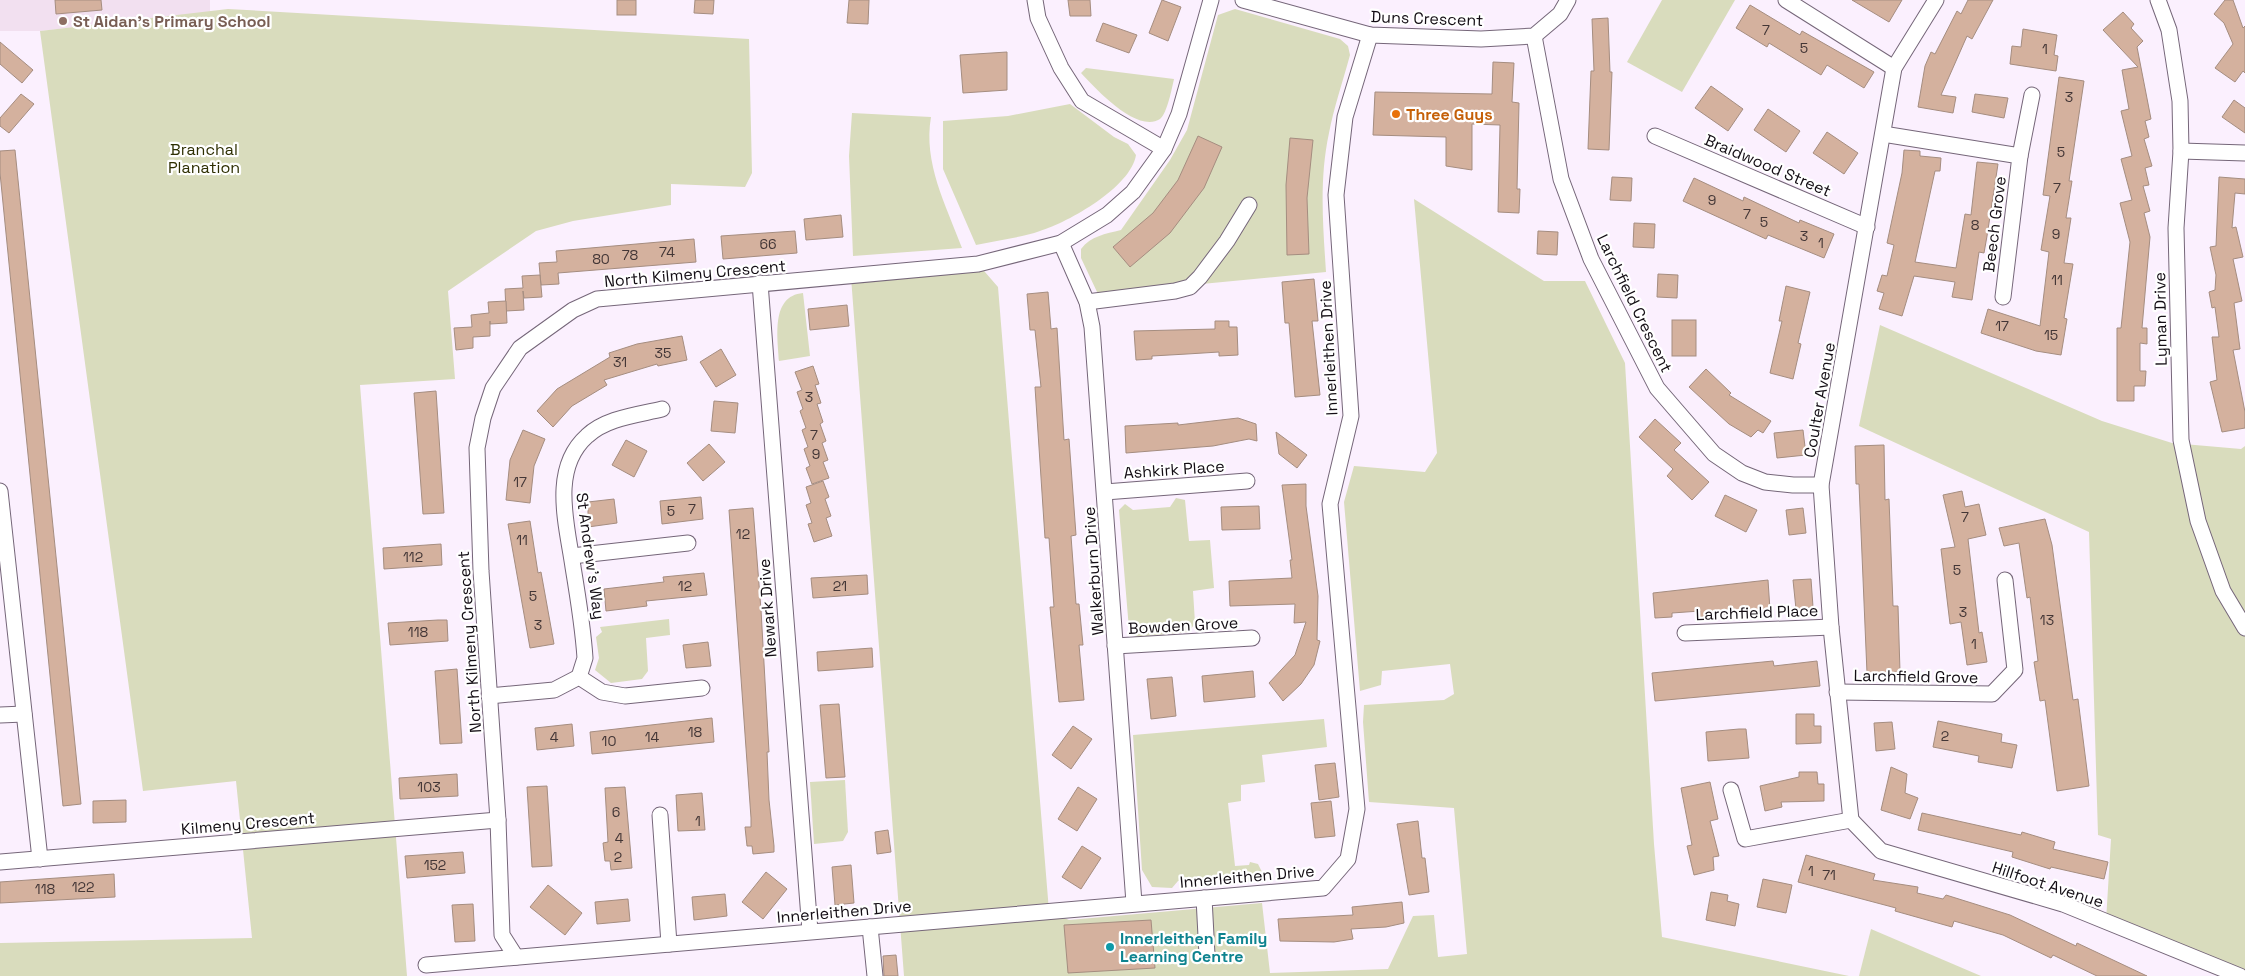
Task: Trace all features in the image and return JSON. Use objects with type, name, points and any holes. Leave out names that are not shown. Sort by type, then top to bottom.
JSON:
[{"type":"street","points":[[1035,0],[1038,18],[1060,68],[1082,101],[1164,149]]},
{"type":"street","name":"North Kilmeny Crescent","points":[[516,958],[502,935],[498,820],[489,696],[476,448],[493,388],[520,348],[573,310],[596,300],[760,283],[851,277],[978,264],[1061,243],[1107,215],[1133,192],[1164,149],[1179,114],[1211,0]]},
{"type":"street","name":"Duns Crescent","points":[[1243,0],[1370,35],[1481,39],[1534,36]]},
{"type":"street","points":[[1534,36],[1560,14],[1568,0]]},
{"type":"street","points":[[1786,0],[1894,68]]},
{"type":"street","name":"Coulter Avenue","points":[[1851,820],[1831,627],[1822,486],[1894,68],[1936,0]]},
{"type":"street","name":"Lyman Drive","points":[[2158,0],[2169,30],[2180,101],[2181,150],[2176,228],[2181,440],[2198,521],[2223,591],[2245,628]]},
{"type":"street","name":"Innerleithen Drive","points":[[426,966],[810,931],[1323,888],[1348,860],[1357,809],[1330,504],[1351,416],[1336,195],[1345,117],[1370,35]]},
{"type":"street","name":"Larchfield Crescent","points":[[1534,36],[1561,180],[1592,259],[1657,388],[1714,454],[1742,474],[1765,482],[1792,486],[1822,486]]},
{"type":"street","name":"Beech Grove","points":[[2003,297],[2020,156],[2032,95]]},
{"type":"street","name":"Beech Grove","points":[[1883,134],[2020,156]]},
{"type":"street","name":"Braidwood Street","points":[[1655,136],[1867,227]]},
{"type":"street","points":[[2181,150],[2245,152]]},
{"type":"street","points":[[1087,302],[1175,291],[1190,286],[1200,277],[1227,241],[1249,205]]},
{"type":"street","name":"Walkerburn Drive","points":[[1061,243],[1087,302],[1092,327],[1134,903]]},
{"type":"street","name":"Newark Drive","points":[[760,283],[810,931]]},
{"type":"street","name":"St Andrew's Way","points":[[579,677],[585,658],[572,556],[563,504],[567,467],[574,450],[587,435],[623,417],[662,410]]},
{"type":"street","name":"Ashkirk Place","points":[[1105,492],[1247,481]]},
{"type":"street","points":[[0,491],[3,559],[24,714],[40,859]]},
{"type":"street","points":[[572,556],[688,543]]},
{"type":"street","name":"Larchfield Grove","points":[[1837,692],[1992,694],[2015,670],[2006,580]]},
{"type":"street","name":"Larchfield Place","points":[[1685,633],[1831,627]]},
{"type":"street","name":"Bowden Grove","points":[[1116,646],[1252,638]]},
{"type":"street","points":[[489,696],[554,690],[579,677],[602,692],[624,696],[702,688]]},
{"type":"street","points":[[0,715],[24,714]]},
{"type":"street","points":[[1730,790],[1744,839],[1851,820]]},
{"type":"street","points":[[660,815],[669,944]]},
{"type":"street","name":"Kilmeny Crescent","points":[[0,862],[498,820]]},
{"type":"street","name":"Hillfoot Avenue","points":[[1851,820],[1881,851],[2063,904],[2240,976]]},
{"type":"street","points":[[1204,898],[1207,955]]},
{"type":"street","points":[[870,927],[875,976]]},
{"type":"shaded area","name":"St Aidan's Primary School","points":[[0,0],[210,0],[210,12],[40,31],[0,31]]},
{"type":"green space","points":[[1662,0],[1735,0],[1682,92],[1627,62]]},
{"type":"green space","name":"Branchal Planation","points":[[228,9],[749,39],[752,173],[745,187],[671,184],[671,205],[573,221],[536,231],[448,291],[455,379],[360,385],[407,976],[0,976],[0,943],[252,938],[236,781],[143,791],[40,31]]},
{"type":"green space","points":[[1235,9],[1340,39],[1348,46],[1350,55],[1331,123],[1324,168],[1323,202],[1326,272],[1098,294],[1081,258],[1081,249],[1094,238],[1121,230],[1170,160],[1187,130],[1218,15]]},
{"type":"green space","points":[[1086,68],[1174,79],[1163,116],[1151,122],[1129,115],[1106,98],[1081,73]]},
{"type":"green space","points":[[1070,104],[1114,137],[1128,144],[1136,155],[1132,167],[1111,191],[1067,220],[1032,233],[976,245],[943,169],[943,121],[1008,116]]},
{"type":"green space","points":[[852,113],[931,117],[929,134],[933,167],[943,200],[962,248],[853,256],[849,156]]},
{"type":"green space","points":[[1414,199],[1544,281],[1585,281],[1625,363],[1654,844],[1662,937],[1849,976],[904,976],[851,277],[978,264],[998,287],[1049,911],[1069,920],[1262,903],[1270,973],[1388,969],[1413,916],[1434,915],[1438,957],[1467,954],[1454,808],[1369,802],[1363,722],[1364,705],[1444,700],[1454,694],[1450,664],[1382,671],[1381,685],[1360,691],[1344,502],[1354,466],[1425,472],[1437,453]]},
{"type":"green space","points":[[803,293],[810,356],[779,361],[777,331],[781,310],[785,302],[792,296]]},
{"type":"green space","points":[[1880,325],[2102,421],[2172,443],[2241,449],[2245,446],[2245,976],[2106,921],[2111,839],[2098,835],[2089,532],[1859,426]]},
{"type":"green space","points":[[1176,498],[1185,500],[1189,541],[1210,540],[1214,588],[1193,591],[1195,623],[1189,632],[1136,637],[1129,629],[1119,510],[1125,504],[1133,510],[1170,507]]},
{"type":"green space","points":[[669,619],[670,635],[646,638],[648,671],[642,679],[611,683],[595,670],[599,658],[596,637],[602,632],[600,627]]},
{"type":"green space","points":[[1324,719],[1327,747],[1262,755],[1265,782],[1241,785],[1241,801],[1228,803],[1235,866],[1249,865],[1250,862],[1258,864],[1262,872],[1262,880],[1224,885],[1218,877],[1178,881],[1172,888],[1152,887],[1142,870],[1133,735]]},
{"type":"green space","points":[[845,780],[848,832],[843,841],[814,844],[810,782]]},
{"type":"green space","points":[[1871,929],[1981,976],[1859,976]]},
{"type":"building","points":[[55,0],[101,0],[102,10],[56,14]]},
{"type":"building","points":[[617,0],[636,0],[636,15],[617,15]]},
{"type":"building","points":[[695,0],[714,0],[713,14],[694,13]]},
{"type":"building","points":[[849,0],[869,0],[868,24],[847,23]]},
{"type":"building","points":[[1068,0],[1090,0],[1091,16],[1070,16]]},
{"type":"building","points":[[1162,0],[1181,7],[1168,41],[1149,33]]},
{"type":"building","points":[[1852,0],[1902,0],[1889,22]]},
{"type":"building","points":[[1968,0],[1993,0],[1972,39],[1967,36],[1941,95],[1956,97],[1953,113],[1918,107],[1925,66],[1931,52],[1935,54],[1957,11],[1961,14]]},
{"type":"building","points":[[2225,0],[2233,0],[2243,28],[2245,26],[2245,73],[2243,71],[2235,82],[2215,68],[2233,44],[2224,23],[2214,14]]},
{"type":"building","points":[[1750,5],[1800,35],[1802,31],[1874,72],[1864,88],[1827,65],[1821,75],[1769,43],[1767,47],[1736,28]]},
{"type":"building","points":[[2123,12],[2134,24],[2131,28],[2143,41],[2137,47],[2151,119],[2145,121],[2149,137],[2144,139],[2152,166],[2145,168],[2149,185],[2143,186],[2150,211],[2144,213],[2150,237],[2142,328],[2147,328],[2147,344],[2140,343],[2140,371],[2146,371],[2145,386],[2134,386],[2134,401],[2117,401],[2117,328],[2121,328],[2130,242],[2120,203],[2132,200],[2121,159],[2132,156],[2121,111],[2129,109],[2122,70],[2138,67],[2103,30]]},
{"type":"building","points":[[1608,18],[1610,72],[1612,72],[1609,150],[1588,149],[1591,71],[1594,71],[1592,19]]},
{"type":"building","points":[[1103,23],[1137,35],[1129,53],[1096,41]]},
{"type":"building","points":[[2023,29],[2057,35],[2054,55],[2058,56],[2056,71],[2010,64],[2012,46],[2021,47]]},
{"type":"building","points":[[0,42],[33,70],[22,83],[0,64]]},
{"type":"building","points":[[1007,52],[1007,90],[963,93],[960,55]]},
{"type":"building","points":[[1493,62],[1514,63],[1512,102],[1519,103],[1517,189],[1520,189],[1519,213],[1498,212],[1500,125],[1472,124],[1472,170],[1446,166],[1446,137],[1373,135],[1375,92],[1492,94]]},
{"type":"building","points":[[2059,77],[2084,81],[2069,181],[2072,181],[2066,218],[2071,218],[2064,263],[2073,264],[2064,318],[2067,319],[2061,355],[2036,351],[1981,333],[1988,309],[2040,326],[2049,252],[2041,250],[2050,196],[2043,195]]},
{"type":"building","points":[[1711,86],[1743,109],[1728,131],[1695,108]]},
{"type":"building","points":[[21,94],[34,104],[9,133],[0,126],[0,118]]},
{"type":"building","points":[[1975,94],[2008,98],[2004,118],[1972,112]]},
{"type":"building","points":[[2234,100],[2245,108],[2245,133],[2222,117]]},
{"type":"building","points":[[1768,109],[1800,131],[1786,152],[1754,130]]},
{"type":"building","points":[[1827,132],[1858,153],[1844,174],[1813,153]]},
{"type":"building","points":[[1198,136],[1222,147],[1204,188],[1170,233],[1130,267],[1113,247],[1153,213],[1178,180]]},
{"type":"building","points":[[1290,138],[1313,140],[1307,198],[1309,254],[1287,255],[1286,185]]},
{"type":"building","points":[[15,150],[81,804],[63,806],[0,173],[0,151]]},
{"type":"building","points":[[1904,150],[1920,151],[1920,156],[1941,158],[1940,171],[1935,171],[1915,262],[1956,268],[1965,214],[1971,215],[1977,162],[1998,164],[1984,253],[1979,252],[1972,300],[1952,297],[1955,282],[1914,276],[1902,316],[1879,309],[1884,293],[1877,291],[1882,275],[1887,276],[1894,245],[1887,243],[1902,173]]},
{"type":"building","points":[[1612,177],[1632,178],[1631,201],[1610,200]]},
{"type":"building","points":[[2219,177],[2245,179],[2245,194],[2235,193],[2232,228],[2236,227],[2243,257],[2233,259],[2242,301],[2234,303],[2240,349],[2233,350],[2245,412],[2245,428],[2222,432],[2210,382],[2217,380],[2212,337],[2219,337],[2215,307],[2212,308],[2209,292],[2215,290],[2216,275],[2210,247],[2216,246]]},
{"type":"building","points":[[1694,178],[1743,201],[1744,197],[1799,223],[1800,220],[1834,234],[1824,258],[1768,235],[1766,239],[1683,201]]},
{"type":"building","points":[[841,215],[843,237],[806,240],[804,219]]},
{"type":"building","points":[[1634,223],[1655,224],[1654,248],[1633,247]]},
{"type":"building","points":[[795,231],[797,253],[723,259],[721,236]]},
{"type":"building","points":[[1538,231],[1558,232],[1557,255],[1537,254]]},
{"type":"building","points":[[694,239],[696,262],[558,273],[559,284],[541,285],[539,263],[557,262],[556,251]]},
{"type":"building","points":[[1658,274],[1678,275],[1677,298],[1657,297]]},
{"type":"building","points":[[540,275],[542,297],[524,298],[523,291],[524,310],[506,311],[505,289],[523,288],[522,276]]},
{"type":"building","points":[[1314,279],[1318,321],[1312,321],[1320,395],[1295,397],[1289,323],[1285,323],[1282,282]]},
{"type":"building","points":[[1786,286],[1810,292],[1798,343],[1801,344],[1793,379],[1770,373],[1782,321],[1779,321]]},
{"type":"building","points":[[1048,292],[1051,329],[1057,328],[1064,440],[1069,439],[1076,535],[1071,536],[1076,604],[1079,604],[1083,645],[1079,645],[1084,700],[1059,702],[1050,607],[1054,607],[1049,538],[1045,538],[1035,387],[1041,387],[1035,330],[1030,330],[1027,294]]},
{"type":"building","points":[[506,301],[507,323],[490,324],[490,336],[473,337],[473,348],[456,350],[454,328],[472,327],[471,315],[489,313],[488,302]]},
{"type":"building","points":[[847,305],[849,326],[810,330],[808,309]]},
{"type":"building","points":[[1672,320],[1696,320],[1696,356],[1672,356]]},
{"type":"building","points":[[1215,321],[1229,321],[1229,327],[1237,327],[1238,355],[1219,356],[1219,352],[1152,356],[1152,359],[1136,360],[1134,331],[1215,329]]},
{"type":"building","points":[[682,336],[687,360],[658,366],[657,364],[604,380],[607,385],[572,406],[553,427],[537,411],[557,389],[610,357],[609,353],[637,344]]},
{"type":"building","points":[[721,349],[736,375],[716,387],[700,362]]},
{"type":"building","points":[[813,366],[819,384],[815,385],[821,403],[817,404],[823,422],[820,424],[826,441],[822,443],[828,460],[823,462],[829,478],[812,484],[806,468],[810,466],[804,449],[808,447],[802,430],[806,428],[800,411],[803,409],[797,392],[802,390],[795,372]]},
{"type":"building","points":[[1706,369],[1731,393],[1729,395],[1771,421],[1763,433],[1758,430],[1751,437],[1729,424],[1689,387]]},
{"type":"building","points":[[436,391],[444,513],[423,514],[414,393]]},
{"type":"building","points":[[714,401],[738,403],[735,433],[711,431]]},
{"type":"building","points":[[1238,418],[1256,424],[1257,441],[1249,439],[1213,446],[1126,453],[1125,426],[1178,423],[1178,425]]},
{"type":"building","points":[[1655,419],[1681,443],[1674,450],[1709,482],[1692,500],[1667,476],[1673,469],[1639,437]]},
{"type":"building","points":[[523,430],[545,439],[534,466],[530,503],[506,500],[510,460]]},
{"type":"building","points":[[1803,430],[1806,455],[1777,458],[1774,433]]},
{"type":"building","points":[[1276,432],[1307,455],[1297,468],[1279,454]]},
{"type":"building","points":[[626,440],[647,451],[634,477],[612,465]]},
{"type":"building","points":[[709,444],[725,462],[703,481],[687,463]]},
{"type":"building","points":[[1884,445],[1885,500],[1889,499],[1893,606],[1898,606],[1900,672],[1867,673],[1859,484],[1856,484],[1855,446]]},
{"type":"building","points":[[823,481],[829,497],[825,499],[831,516],[826,518],[832,536],[814,542],[808,524],[812,523],[806,505],[811,503],[806,487]]},
{"type":"building","points":[[1306,484],[1306,506],[1318,596],[1317,640],[1320,641],[1314,665],[1301,684],[1283,701],[1269,683],[1295,655],[1306,622],[1294,623],[1295,604],[1230,606],[1229,581],[1292,578],[1290,560],[1292,560],[1282,485]]},
{"type":"building","points":[[1962,491],[1965,507],[1979,504],[1986,535],[1968,539],[1979,633],[1982,632],[1987,662],[1967,665],[1961,622],[1950,624],[1941,549],[1955,547],[1943,495]]},
{"type":"building","points":[[1725,495],[1757,510],[1746,532],[1715,516]]},
{"type":"building","points":[[701,497],[703,519],[662,524],[660,501]]},
{"type":"building","points":[[614,499],[617,523],[588,527],[588,502]]},
{"type":"building","points":[[1259,506],[1260,529],[1222,530],[1221,507]]},
{"type":"building","points":[[753,508],[769,752],[767,752],[769,800],[774,852],[753,854],[752,846],[747,846],[745,827],[751,827],[751,818],[729,510]]},
{"type":"building","points":[[1803,508],[1806,533],[1789,535],[1786,510]]},
{"type":"building","points":[[2045,519],[2052,545],[2073,700],[2078,699],[2089,786],[2057,791],[2045,700],[2040,701],[2034,662],[2038,661],[2030,597],[2027,598],[2019,543],[2004,546],[1999,528]]},
{"type":"building","points":[[530,521],[538,573],[541,572],[554,644],[530,648],[508,524]]},
{"type":"building","points":[[441,544],[442,565],[384,569],[383,548]]},
{"type":"building","points":[[704,573],[707,595],[646,601],[647,606],[606,611],[604,589],[664,582],[663,577]]},
{"type":"building","points":[[867,575],[868,594],[813,598],[811,578]]},
{"type":"building","points":[[1811,579],[1813,607],[1796,609],[1793,580]]},
{"type":"building","points":[[1768,580],[1770,610],[1700,617],[1700,611],[1672,613],[1672,617],[1655,618],[1653,593]]},
{"type":"building","points":[[447,620],[448,641],[390,645],[388,623]]},
{"type":"building","points":[[708,642],[711,666],[686,668],[683,645]]},
{"type":"building","points":[[872,648],[873,667],[818,671],[817,652]]},
{"type":"building","points":[[1773,661],[1774,666],[1817,661],[1820,686],[1655,701],[1652,673]]},
{"type":"building","points":[[457,669],[462,743],[440,744],[435,671]]},
{"type":"building","points":[[1253,671],[1255,697],[1204,702],[1202,676]]},
{"type":"building","points":[[1172,677],[1176,716],[1151,719],[1147,679]]},
{"type":"building","points":[[839,704],[845,777],[826,778],[820,705]]},
{"type":"building","points":[[1796,714],[1814,714],[1814,726],[1821,726],[1821,743],[1796,744]]},
{"type":"building","points":[[712,718],[714,742],[592,754],[590,732]]},
{"type":"building","points":[[1938,721],[2002,734],[2001,742],[2017,745],[2012,768],[1978,762],[1979,756],[1933,747]]},
{"type":"building","points":[[1892,722],[1895,749],[1876,751],[1874,723]]},
{"type":"building","points":[[572,724],[574,746],[537,750],[535,728]]},
{"type":"building","points":[[1073,726],[1092,739],[1071,769],[1052,755]]},
{"type":"building","points":[[1746,729],[1749,758],[1708,761],[1706,732]]},
{"type":"building","points":[[1335,763],[1339,797],[1319,800],[1315,765]]},
{"type":"building","points":[[1891,767],[1907,774],[1905,793],[1918,798],[1910,819],[1881,810]]},
{"type":"building","points":[[1799,772],[1817,772],[1818,784],[1824,784],[1824,801],[1781,802],[1782,807],[1765,811],[1760,786],[1799,777]]},
{"type":"building","points":[[457,774],[458,796],[400,799],[399,778]]},
{"type":"building","points":[[1710,782],[1718,819],[1710,821],[1719,856],[1713,857],[1714,870],[1694,875],[1687,846],[1692,845],[1681,788]]},
{"type":"building","points":[[547,786],[552,866],[532,867],[527,787]]},
{"type":"building","points":[[625,787],[632,868],[611,870],[610,861],[605,861],[603,843],[608,842],[605,788]]},
{"type":"building","points":[[1078,787],[1097,799],[1077,831],[1058,819]]},
{"type":"building","points":[[702,793],[705,830],[678,831],[676,795]]},
{"type":"building","points":[[126,800],[126,822],[93,823],[93,801]]},
{"type":"building","points":[[1331,801],[1335,836],[1315,838],[1311,803]]},
{"type":"building","points":[[1922,813],[2021,835],[2022,832],[2055,842],[2053,849],[2108,862],[2104,879],[2051,867],[2050,869],[2012,857],[2013,852],[1918,830]]},
{"type":"building","points":[[1418,821],[1422,858],[1425,858],[1429,892],[1409,895],[1397,824]]},
{"type":"building","points":[[888,830],[891,852],[877,854],[875,832]]},
{"type":"building","points":[[1082,846],[1101,858],[1081,889],[1062,877]]},
{"type":"building","points":[[463,852],[465,873],[407,878],[405,856]]},
{"type":"building","points":[[1806,855],[1875,874],[1873,880],[1918,887],[1917,893],[1943,899],[1946,895],[2010,915],[2076,946],[2077,943],[2147,976],[2097,976],[2053,955],[2051,958],[2003,935],[1954,921],[1952,927],[1895,911],[1896,908],[1798,882]]},
{"type":"building","points":[[851,865],[854,903],[835,905],[832,867]]},
{"type":"building","points":[[766,872],[787,889],[763,919],[742,902]]},
{"type":"building","points":[[114,874],[115,897],[0,903],[0,882]]},
{"type":"building","points":[[1763,879],[1792,885],[1786,913],[1757,907]]},
{"type":"building","points":[[548,885],[582,913],[565,935],[530,907]]},
{"type":"building","points":[[1711,892],[1728,895],[1727,901],[1739,904],[1735,926],[1706,920]]},
{"type":"building","points":[[725,894],[727,916],[694,920],[692,897]]},
{"type":"building","points":[[628,899],[630,921],[597,924],[595,902]]},
{"type":"building","points":[[1402,902],[1404,923],[1386,927],[1351,929],[1353,939],[1334,942],[1280,941],[1278,919],[1353,915],[1352,907]]},
{"type":"building","points":[[473,904],[475,941],[455,942],[452,905]]},
{"type":"building","name":"Innerleithen Family Learning Centre","points":[[1151,920],[1155,968],[1068,973],[1064,925]]},
{"type":"building","points":[[896,955],[898,976],[884,976],[883,956]]},
{"type":"place","name":"St Aidan's Primary School","points":[[63,21]]},
{"type":"place","name":"Three Guys","points":[[1396,114]]},
{"type":"place","name":"Innerleithen Family Learning Centre","points":[[1110,947]]}]
